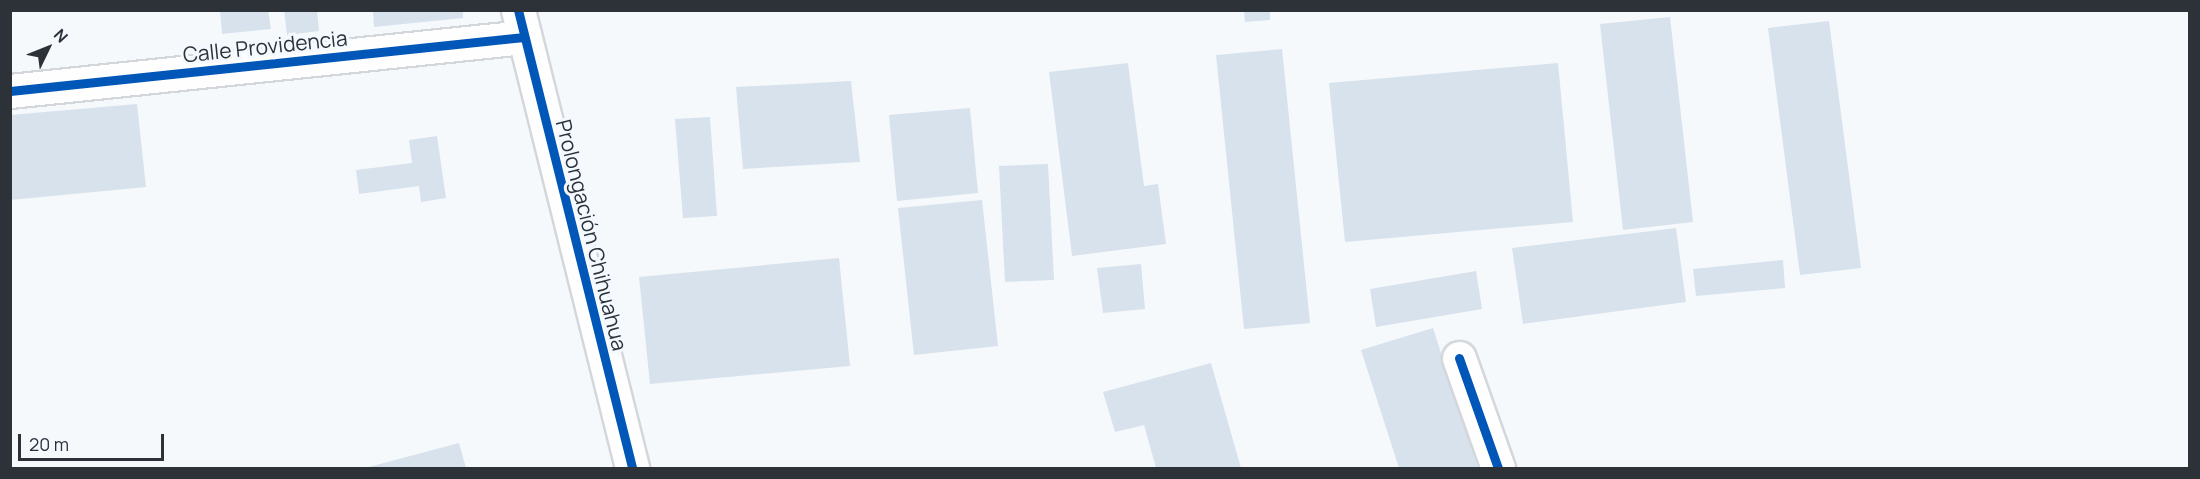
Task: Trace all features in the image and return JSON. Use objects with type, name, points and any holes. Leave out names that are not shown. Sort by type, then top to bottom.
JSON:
[{"type":"street","name":"Calle Providencia","points":[[10,91],[521,24]]},
{"type":"street","name":"Prolongación Chihuahua","points":[[521,24],[632,468]]},
{"type":"street","points":[[1459,358],[1498,468]]},
{"type":"building","points":[[220,10],[268,10],[271,29],[222,34]]},
{"type":"building","points":[[284,10],[317,10],[319,31],[287,35]]},
{"type":"building","points":[[373,10],[463,10],[463,18],[374,27]]},
{"type":"building","points":[[1244,10],[1270,10],[1270,20],[1245,22]]},
{"type":"building","points":[[1670,17],[1693,222],[1623,230],[1600,24]]},
{"type":"building","points":[[1829,21],[1861,268],[1800,275],[1768,28]]},
{"type":"building","points":[[1282,49],[1310,323],[1244,329],[1216,55]]},
{"type":"building","points":[[1128,63],[1144,186],[1158,184],[1166,244],[1072,256],[1049,72]]},
{"type":"building","points":[[1558,63],[1573,222],[1345,242],[1329,83]]},
{"type":"building","points":[[851,81],[860,162],[743,169],[736,87]]},
{"type":"building","points":[[137,104],[146,187],[10,200],[10,115]]},
{"type":"building","points":[[970,108],[978,193],[897,201],[889,115]]},
{"type":"building","points":[[710,117],[717,216],[683,218],[675,119]]},
{"type":"building","points":[[437,136],[446,198],[421,202],[419,186],[359,194],[356,170],[412,163],[409,140]]},
{"type":"building","points":[[1048,164],[1054,280],[1005,282],[999,166]]},
{"type":"building","points":[[982,200],[998,346],[914,355],[898,208]]},
{"type":"building","points":[[1676,228],[1686,302],[1523,324],[1512,248]]},
{"type":"building","points":[[839,258],[850,366],[650,384],[639,277]]},
{"type":"building","points":[[1783,260],[1785,288],[1696,296],[1693,269]]},
{"type":"building","points":[[1141,264],[1145,309],[1103,313],[1097,268]]},
{"type":"building","points":[[1476,271],[1482,309],[1376,327],[1370,289]]},
{"type":"building","points":[[1433,328],[1478,468],[1399,468],[1361,350]]},
{"type":"building","points":[[1211,363],[1241,468],[1156,468],[1144,425],[1115,432],[1103,392]]},
{"type":"building","points":[[459,443],[466,468],[365,468]]},
{"type":"cycle path","points":[[518,10],[632,468]]},
{"type":"cycle path","points":[[10,91],[524,37]]},
{"type":"cycle path","points":[[1459,358],[1498,468]]}]
